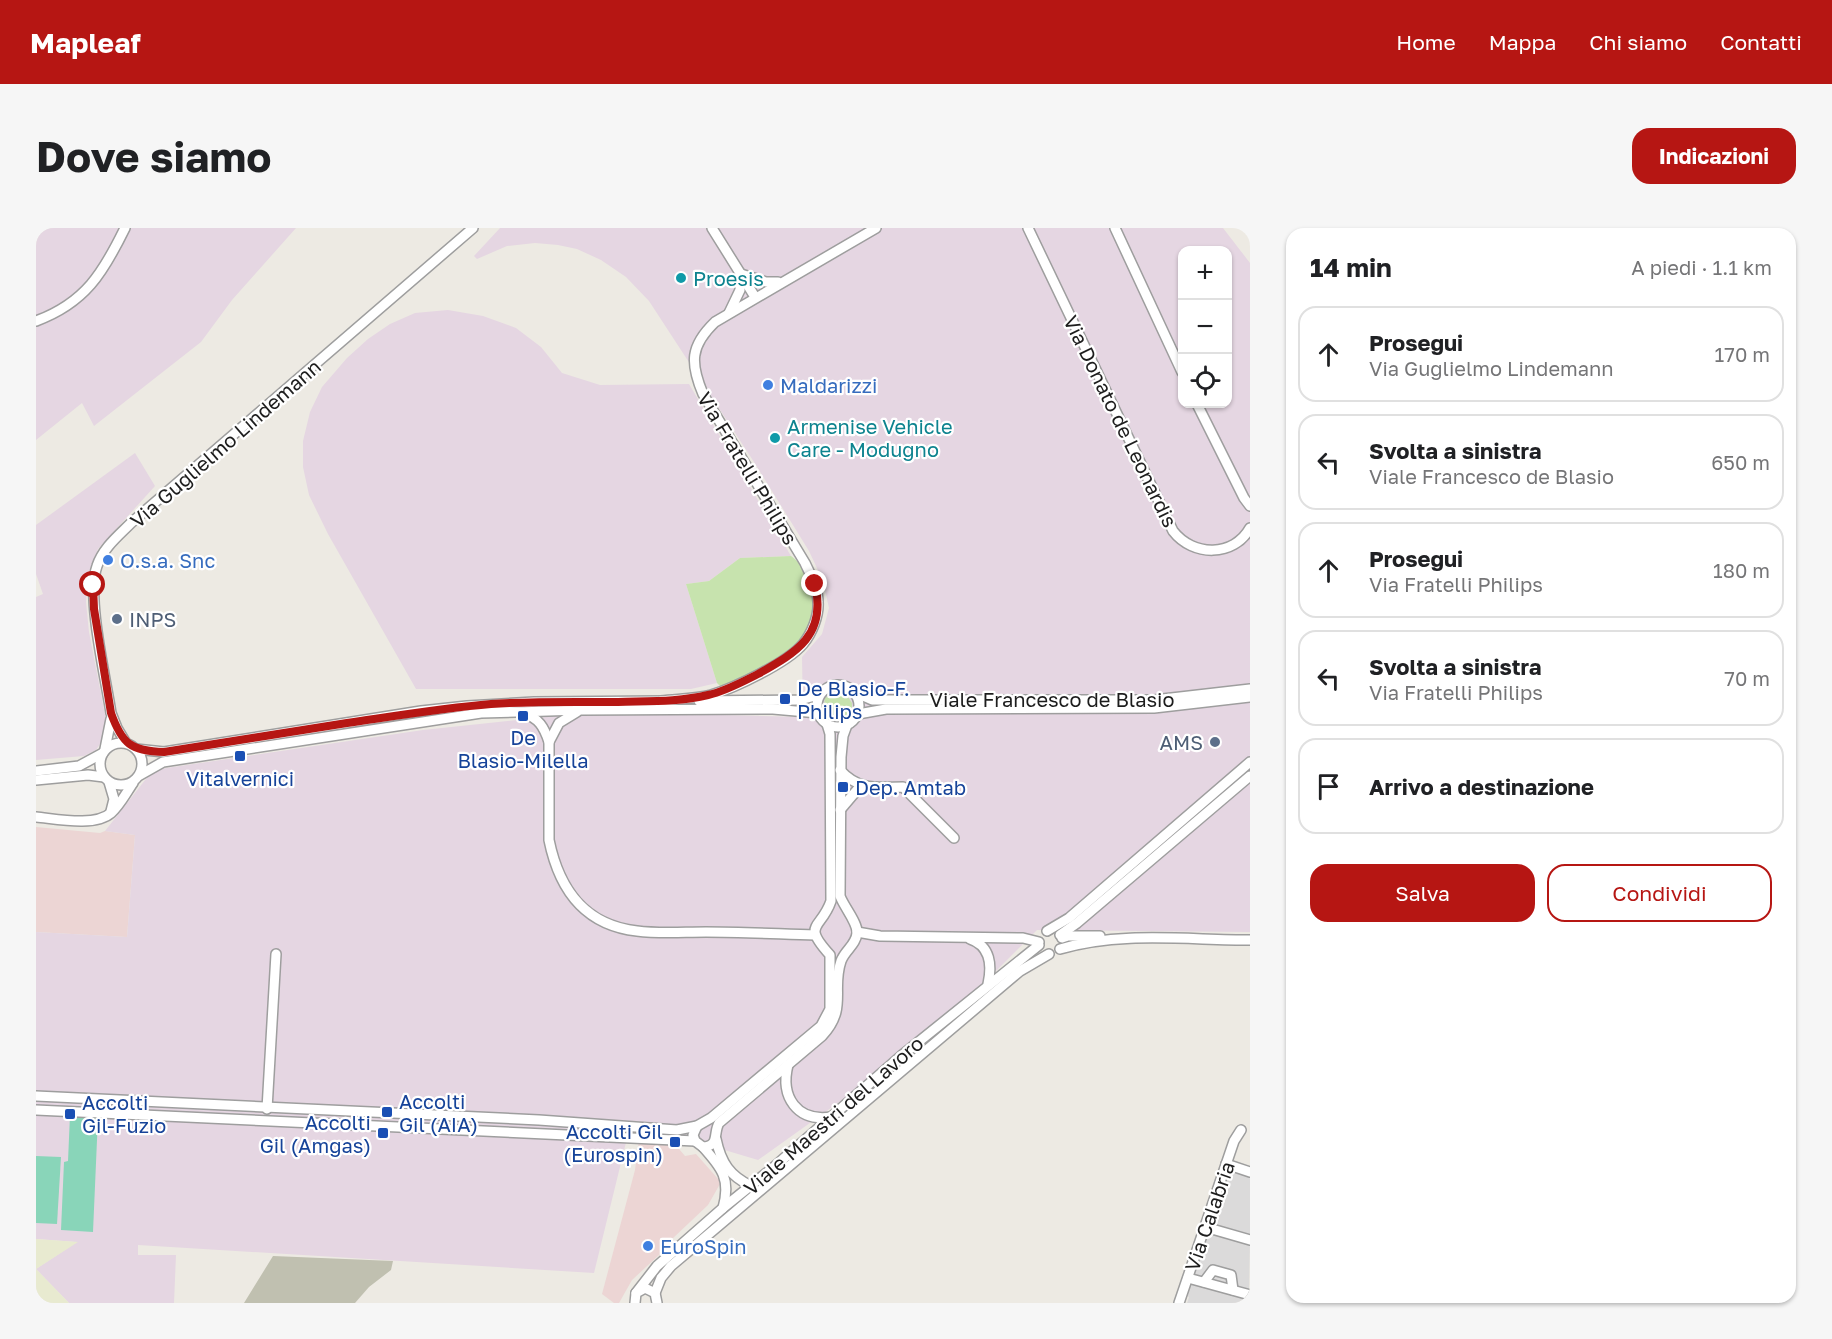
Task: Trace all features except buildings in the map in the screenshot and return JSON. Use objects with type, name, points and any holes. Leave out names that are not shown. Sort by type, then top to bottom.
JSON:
[{"type":"street","points":[[36,321],[74,302],[91,286],[107,264],[126,228]]},
{"type":"street","name":"Via Guglielmo Lindemann","points":[[126,743],[111,713],[94,609],[93,585],[97,566],[106,549],[131,522],[473,228]]},
{"type":"street","points":[[712,228],[755,297]]},
{"type":"street","name":"Via Fratelli Philips","points":[[661,701],[708,695],[742,682],[793,654],[803,644],[816,620],[819,603],[805,563],[703,394],[695,376],[694,362],[699,341],[715,322],[876,228]]},
{"type":"street","name":"Via Donato de Leonardis","points":[[1028,228],[1173,531],[1187,545],[1209,550],[1230,547],[1250,528]]},
{"type":"street","points":[[1115,228],[1178,363]]},
{"type":"street","points":[[741,274],[766,282],[780,282]]},
{"type":"street","points":[[729,314],[740,290],[741,274]]},
{"type":"street","points":[[1199,408],[1250,506]]},
{"type":"street","points":[[36,771],[79,766],[118,743],[126,743],[136,749],[164,752],[421,711],[467,706],[534,702],[800,700],[819,695],[828,687],[840,684],[856,693],[860,707],[858,714],[847,725],[843,736],[839,810],[840,896],[854,920],[857,932],[853,945],[847,950],[836,953],[825,950]]},
{"type":"street","name":"Viale Francesco de Blasio","points":[[856,693],[872,700],[1154,700],[1250,690]]},
{"type":"street","points":[[723,1208],[727,1182],[714,1160],[693,1135],[700,1125],[821,1026],[830,1009],[830,955],[820,946],[815,935],[817,922],[826,913],[831,901],[830,734],[827,724],[818,713],[819,695]]},
{"type":"street","name":"Viale Francesco de Blasio","points":[[858,714],[886,710],[1154,708],[1250,697]]},
{"type":"street","points":[[36,780],[88,775],[123,785],[163,762],[449,717],[515,711],[773,709],[818,713]]},
{"type":"street","points":[[549,742],[559,723],[581,710]]},
{"type":"street","points":[[515,711],[534,717],[545,729],[549,742],[549,840],[562,881],[585,910],[608,924],[638,931],[815,935]]},
{"type":"street","name":"Via Guglielmo Lindemann","points":[[104,751],[109,739],[111,713]]},
{"type":"street","points":[[827,724],[847,725]]},
{"type":"street","points":[[36,817],[99,820],[109,815],[120,804],[137,778],[142,762],[136,749]]},
{"type":"street","points":[[104,751],[99,765],[114,799],[109,815]]},
{"type":"street","name":"Viale Maestri del Lavoro","points":[[633,1299],[657,1266],[723,1208],[752,1186],[1042,938],[1069,918],[1250,762]]},
{"type":"street","points":[[840,770],[848,778],[864,787]]},
{"type":"street","points":[[1060,950],[1061,937],[1250,776]]},
{"type":"street","points":[[839,810],[857,790],[864,787],[903,787],[954,838]]},
{"type":"street","points":[[826,913],[838,911],[849,915]]},
{"type":"street","points":[[857,932],[880,936],[1042,938],[1054,931],[1061,937],[1077,935],[1114,938],[1250,940]]},
{"type":"street","points":[[965,937],[977,941],[988,955],[991,963],[988,985]]},
{"type":"street","points":[[1042,938],[1042,951],[1049,954],[1089,942],[1114,938]]},
{"type":"street","points":[[36,1110],[711,1145],[719,1123],[822,1035],[833,1020],[838,1005],[840,966],[847,950]]},
{"type":"street","points":[[267,1109],[276,954]]},
{"type":"street","name":"Viale Maestri del Lavoro","points":[[657,1300],[661,1278],[671,1266],[1020,971],[1049,954]]},
{"type":"street","points":[[788,1065],[785,1084],[792,1103],[808,1116],[818,1119],[831,1117]]},
{"type":"street","points":[[36,1096],[267,1109],[539,1120],[653,1129],[677,1130],[712,1125],[722,1160],[728,1171],[752,1186]]},
{"type":"street","name":"Via Calabria","points":[[1179,1303],[1234,1141],[1247,1132]]},
{"type":"street","points":[[1226,1164],[1250,1172]]},
{"type":"street","points":[[1205,1227],[1250,1240]]},
{"type":"street","points":[[1204,1282],[1213,1270],[1231,1275],[1233,1290]]},
{"type":"street","points":[[1188,1278],[1250,1295]]},
{"type":"street","points":[[633,1299],[645,1288],[649,1288],[657,1300]]},
{"type":"shaded area","points":[[36,228],[296,228],[232,300],[201,342],[94,426],[82,403],[36,440]]},
{"type":"shaded area","points":[[500,228],[1223,228],[1250,263],[1250,932],[1037,930],[989,978],[856,1090],[758,1160],[631,1122],[594,1273],[138,1245],[138,1255],[176,1255],[174,1303],[69,1303],[36,1269],[77,1242],[36,1239],[36,932],[127,937],[135,835],[105,831],[153,770],[423,730],[593,712],[803,717],[802,657],[822,634],[829,608],[823,581],[809,551],[754,462],[649,301],[626,277],[601,260],[577,249],[535,243],[507,246],[477,259],[474,256]]},
{"type":"shaded area","points":[[448,310],[483,316],[516,328],[541,347],[562,373],[600,385],[689,384],[791,556],[740,558],[709,581],[686,584],[717,683],[691,689],[416,689],[328,534],[309,495],[303,467],[303,441],[310,412],[322,387],[347,358],[368,339],[390,324],[415,313]]},
{"type":"shaded area","points":[[135,453],[155,486],[98,549],[88,574],[86,602],[89,632],[107,725],[104,738],[96,750],[84,756],[36,760],[36,597],[43,594],[36,574],[36,525]]},
{"type":"shaded area","points":[[36,827],[135,835],[127,937],[36,932]]},
{"type":"shaded area","points":[[639,1140],[682,1144],[679,1149],[685,1156],[696,1154],[720,1184],[708,1205],[632,1280],[619,1303],[614,1303],[602,1294],[635,1170]]},
{"type":"shaded area","points":[[1226,1164],[1250,1172],[1250,1237],[1208,1224]]},
{"type":"shaded area","points":[[1207,1231],[1250,1243],[1249,1293],[1192,1277]]},
{"type":"shaded area","points":[[36,1239],[78,1242],[36,1269]]},
{"type":"shaded area","points":[[273,1256],[393,1261],[391,1270],[369,1287],[355,1303],[244,1303]]},
{"type":"shaded area","points":[[36,1269],[69,1303],[36,1303]]},
{"type":"shaded area","points":[[1190,1281],[1248,1297],[1246,1303],[1187,1303],[1189,1297],[1185,1295]]},
{"type":"green space","points":[[791,556],[804,569],[811,586],[814,605],[811,622],[802,637],[788,651],[754,672],[721,687],[717,683],[686,584],[709,581],[740,558]]},
{"type":"green space","points":[[835,691],[846,694],[852,703],[849,715],[840,720],[831,719],[823,710],[825,698]]},
{"type":"green space","points":[[70,1115],[98,1117],[93,1232],[61,1230],[64,1162],[68,1161]]},
{"type":"green space","points":[[36,1156],[61,1157],[57,1224],[36,1223]]},
{"type":"place","name":"Proesis","points":[[681,278]]},
{"type":"place","name":"Maldarizzi","points":[[768,385]]},
{"type":"place","name":"Armenise Vehicle Care - Modugno","points":[[775,438]]},
{"type":"place","name":"O.s.a. Snc","points":[[108,560]]},
{"type":"place","name":"INPS","points":[[117,619]]},
{"type":"place","name":"De Blasio-F. Philips","points":[[785,699]]},
{"type":"place","name":"De Blasio-Milella","points":[[523,716]]},
{"type":"place","name":"AMS","points":[[1215,742]]},
{"type":"place","name":"Vitalvernici","points":[[240,756]]},
{"type":"place","name":"Dep. Amtab","points":[[843,787]]},
{"type":"place","name":"Accolti Gil (AIA)","points":[[387,1112]]},
{"type":"place","name":"Accolti Gil-Fuzio","points":[[70,1114]]},
{"type":"place","name":"Accolti Gil (Amgas)","points":[[383,1133]]},
{"type":"place","name":"Accolti Gil (Eurospin)","points":[[675,1142]]},
{"type":"place","name":"EuroSpin","points":[[648,1246]]},
{"type":"route","points":[[93,585],[94,609],[111,713],[121,738],[136,749],[164,752],[421,711],[467,706],[534,702],[661,701],[708,695],[730,688],[782,661],[803,644],[816,620],[819,603],[815,584]]}]
